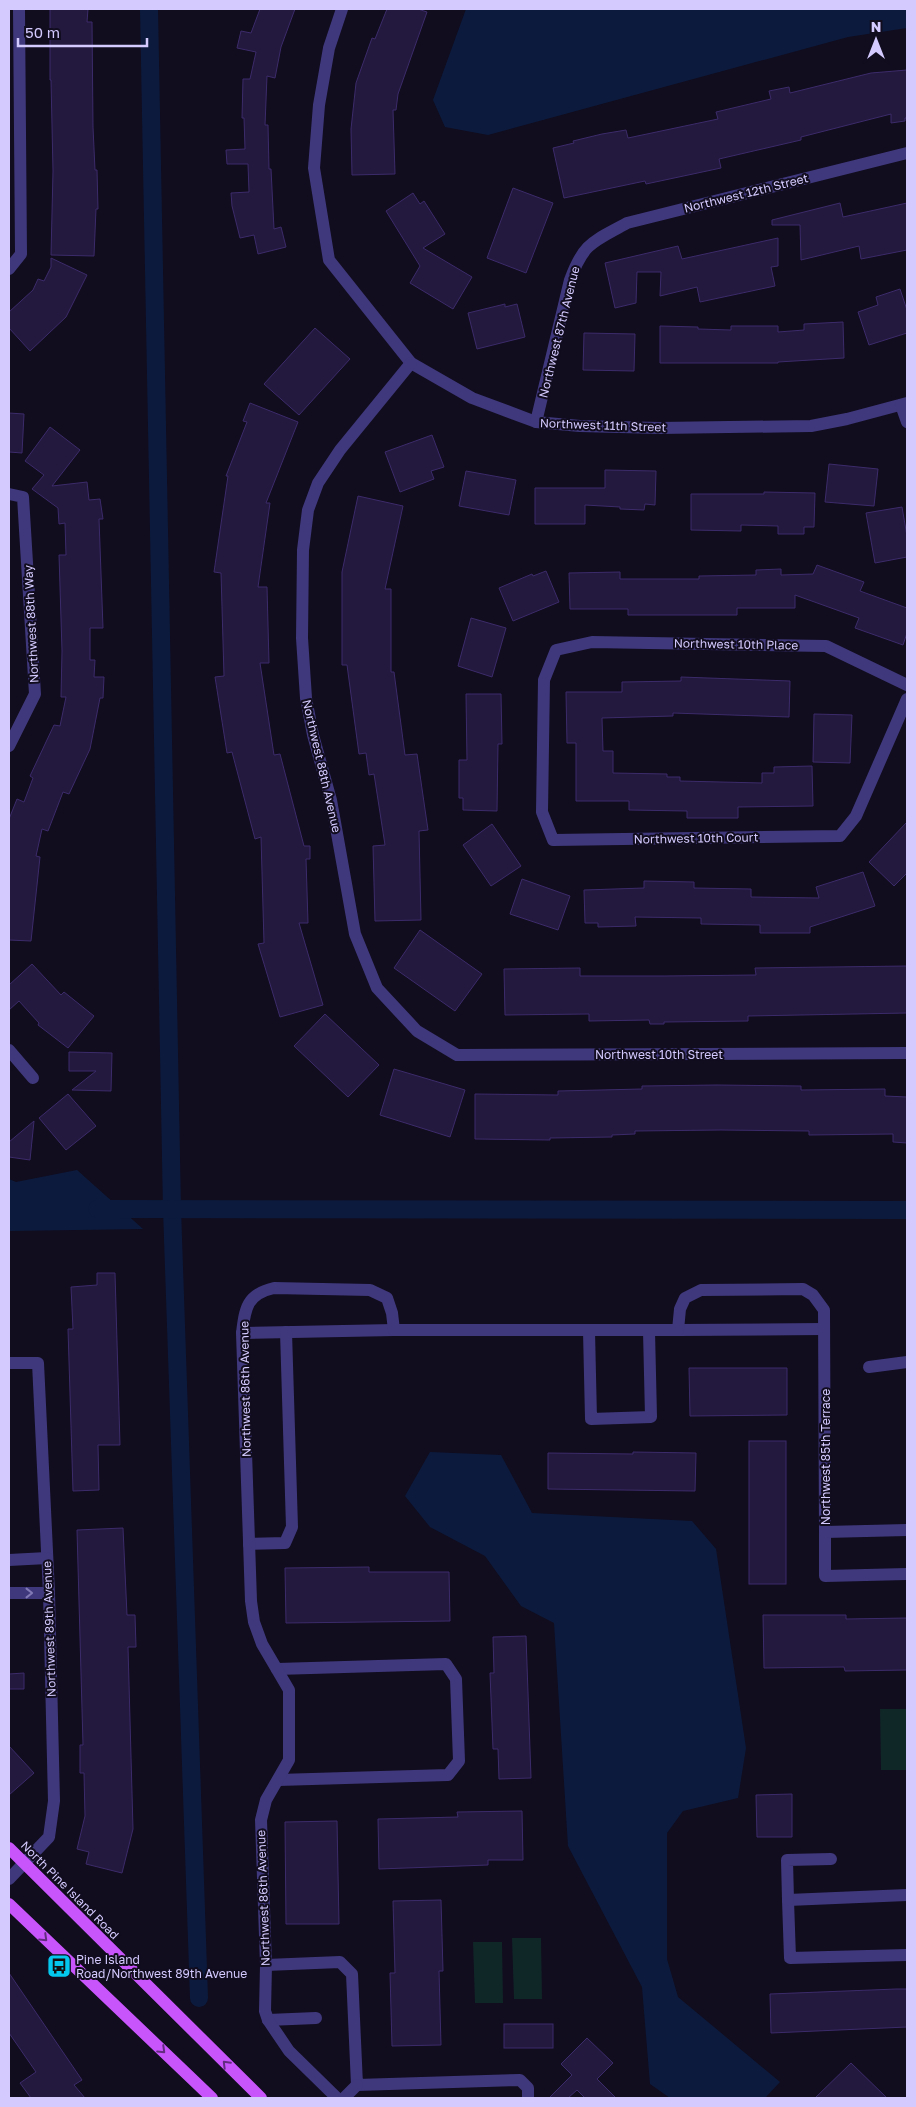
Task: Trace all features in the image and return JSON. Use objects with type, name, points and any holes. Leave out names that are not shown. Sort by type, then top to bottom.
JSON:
[{"type":"main road","name":"North Pine Island Road","points":[[9,1848],[260,2098]]},
{"type":"main road","points":[[9,1904],[212,2098]]},
{"type":"street","points":[[9,269],[21,254],[19,9]]},
{"type":"street","name":"Northwest 11th Street","points":[[342,9],[329,48],[319,105],[314,168],[329,260],[411,363],[472,398],[536,422],[630,427],[777,428],[811,426],[904,404]]},
{"type":"street","name":"Northwest 12th Street","points":[[589,244],[627,223],[907,153]]},
{"type":"street","name":"Northwest 87th Avenue","points":[[536,422],[570,280],[578,260],[589,244]]},
{"type":"street","name":"Northwest 88th Avenue","points":[[411,363],[340,450],[318,483],[308,510],[303,550],[302,638],[306,698],[313,735],[331,800],[355,934],[377,988],[417,1031]]},
{"type":"street","points":[[904,404],[907,422]]},
{"type":"street","name":"Northwest 88th Way","points":[[9,494],[24,497],[34,694],[9,746]]},
{"type":"street","name":"Northwest 10th Place","points":[[553,840],[542,812],[544,680],[556,650],[592,642],[826,646],[907,685]]},
{"type":"street","name":"Northwest 10th Court","points":[[553,840],[840,836],[856,816],[907,699]]},
{"type":"street","name":"Northwest 10th Street","points":[[417,1031],[457,1055],[907,1053]]},
{"type":"street","points":[[9,1050],[33,1078]]},
{"type":"street","name":"Northwest 86th Avenue","points":[[337,2098],[289,2051],[268,2020],[265,2011],[266,1965],[261,1820],[266,1800],[288,1760],[289,1690],[262,1644],[254,1622],[251,1602],[242,1333],[245,1312],[251,1299],[262,1290],[274,1288],[370,1290],[386,1298],[392,1313],[394,1330]]},
{"type":"street","points":[[242,1333],[394,1330],[649,1331],[824,1330],[824,1310],[813,1295],[803,1289],[701,1290],[685,1298],[680,1309],[678,1330]]},
{"type":"street","name":"Northwest 85th Terrace","points":[[824,1330],[825,1532],[907,1530]]},
{"type":"street","points":[[589,1331],[591,1419],[651,1417],[649,1331]]},
{"type":"street","points":[[249,1544],[285,1543],[292,1527],[286,1332]]},
{"type":"street","points":[[869,1367],[907,1362]]},
{"type":"street","name":"Northwest 89th Avenue","points":[[9,1363],[38,1363],[49,1593],[54,1801],[49,1837],[9,1879]]},
{"type":"street","points":[[825,1532],[825,1576],[907,1574]]},
{"type":"street","points":[[9,1560],[47,1558]]},
{"type":"street","points":[[9,1592],[49,1593]]},
{"type":"street","points":[[277,1669],[446,1664],[456,1679],[459,1761],[448,1775],[278,1780]]},
{"type":"street","points":[[831,1859],[787,1860],[790,1958],[907,1955]]},
{"type":"street","points":[[788,1900],[907,1895]]},
{"type":"street","points":[[266,1965],[340,1962],[352,1974],[357,2085]]},
{"type":"street","points":[[268,2020],[316,2018]]},
{"type":"street","points":[[344,2098],[357,2085],[520,2080],[528,2088],[528,2098]]},
{"type":"green space","points":[[880,1709],[907,1709],[907,1770],[881,1770]]},
{"type":"green space","points":[[512,1938],[541,1938],[542,1999],[514,1999]]},
{"type":"green space","points":[[473,1942],[502,1942],[503,2003],[475,2003]]},
{"type":"water","points":[[466,9],[907,9],[907,28],[848,37],[488,135],[445,127],[433,100]]},
{"type":"water","points":[[77,1170],[143,1229],[9,1231],[9,1179],[16,1182]]},
{"type":"water","points":[[430,1452],[501,1455],[532,1513],[692,1521],[716,1549],[746,1748],[738,1798],[683,1811],[667,1833],[667,1959],[678,1997],[780,2082],[765,2098],[670,2098],[650,2084],[642,1987],[568,1846],[554,1623],[521,1606],[485,1556],[430,1527],[405,1496]]},
{"type":"building","points":[[50,9],[88,9],[87,22],[92,22],[93,127],[98,209],[96,209],[94,256],[51,255],[53,171]]},
{"type":"building","points":[[260,9],[295,9],[281,47],[275,78],[267,76],[265,125],[268,125],[269,169],[271,169],[274,229],[281,227],[286,247],[258,254],[254,235],[240,238],[232,206],[231,193],[249,192],[248,164],[227,164],[226,150],[245,149],[244,118],[242,118],[243,79],[250,79],[256,52],[237,48],[241,31],[251,33]]},
{"type":"building","points":[[387,9],[418,9],[427,12],[398,94],[396,110],[393,110],[395,174],[352,175],[351,129],[356,83],[372,38],[375,39]]},
{"type":"building","points":[[907,70],[907,118],[905,118],[905,121],[891,123],[891,114],[801,137],[801,140],[719,159],[721,168],[646,184],[645,181],[564,198],[553,148],[602,134],[626,130],[628,138],[718,119],[716,112],[771,99],[769,91],[789,87],[790,93],[871,73]]},
{"type":"building","points":[[513,188],[553,203],[526,273],[487,258]]},
{"type":"building","points":[[413,193],[420,204],[424,201],[445,234],[423,248],[472,277],[453,309],[410,283],[420,266],[386,211]]},
{"type":"building","points":[[840,203],[843,217],[907,203],[907,250],[861,259],[859,246],[801,260],[800,225],[772,225],[772,220]]},
{"type":"building","points":[[778,238],[778,266],[771,267],[775,286],[700,302],[697,287],[660,296],[661,272],[637,272],[636,303],[615,308],[605,263],[678,246],[682,259]]},
{"type":"building","points":[[51,258],[87,275],[66,317],[30,351],[9,328],[9,312],[33,290],[38,279],[44,281],[51,267]]},
{"type":"building","points":[[900,289],[907,310],[907,333],[869,345],[858,312],[878,305],[876,297]]},
{"type":"building","points":[[505,304],[505,307],[517,304],[525,337],[477,349],[468,313]]},
{"type":"building","points":[[843,322],[844,358],[778,363],[660,363],[660,326],[731,330],[731,326],[778,326],[778,332],[804,330],[804,324]]},
{"type":"building","points":[[315,328],[350,359],[299,415],[264,384]]},
{"type":"building","points":[[584,333],[635,334],[634,371],[583,370]]},
{"type":"building","points":[[250,403],[298,422],[266,503],[270,503],[258,587],[267,587],[269,663],[260,663],[274,755],[280,754],[304,846],[310,846],[310,859],[306,859],[308,923],[299,923],[323,1005],[280,1017],[258,944],[264,943],[261,837],[255,839],[232,752],[227,753],[215,677],[224,676],[221,573],[214,572],[228,476],[226,476],[247,422],[243,421]]},
{"type":"building","points":[[9,413],[24,414],[22,453],[9,452]]},
{"type":"building","points":[[50,427],[80,450],[52,486],[87,482],[89,500],[100,499],[103,519],[99,519],[103,628],[90,628],[90,660],[95,660],[94,677],[104,677],[103,698],[100,698],[90,749],[69,794],[63,792],[48,831],[42,829],[36,856],[40,857],[31,941],[9,940],[9,819],[17,799],[24,802],[33,778],[30,776],[54,725],[60,726],[66,697],[61,697],[62,651],[59,555],[66,555],[65,523],[59,524],[58,508],[32,489],[44,475],[25,461]]},
{"type":"building","points":[[432,435],[444,467],[431,471],[434,479],[400,492],[385,452]]},
{"type":"building","points":[[829,464],[878,469],[874,506],[825,502]]},
{"type":"building","points":[[605,470],[656,471],[655,505],[645,504],[644,510],[585,505],[585,524],[535,524],[535,488],[605,488]]},
{"type":"building","points":[[466,471],[516,480],[509,515],[459,506]]},
{"type":"building","points":[[764,492],[815,493],[814,527],[804,527],[804,534],[778,534],[778,526],[741,525],[741,531],[691,530],[691,494],[764,494]]},
{"type":"building","points":[[358,496],[403,506],[385,589],[391,589],[391,672],[394,672],[405,755],[417,754],[428,830],[419,831],[421,920],[375,921],[373,846],[385,845],[374,774],[369,775],[366,753],[359,754],[347,665],[342,665],[342,572]]},
{"type":"building","points":[[902,507],[907,536],[907,557],[875,563],[866,513]]},
{"type":"building","points":[[817,565],[864,582],[860,591],[907,608],[907,633],[903,645],[855,628],[859,618],[795,595],[795,608],[737,608],[737,615],[628,615],[628,609],[570,609],[569,573],[620,572],[620,579],[699,579],[699,576],[756,575],[756,570],[781,569],[781,575],[813,574]]},
{"type":"building","points":[[546,571],[559,602],[513,621],[499,588],[532,574],[533,576]]},
{"type":"building","points":[[471,618],[506,628],[492,677],[458,666]]},
{"type":"building","points":[[681,677],[790,681],[789,717],[673,713],[673,716],[602,718],[603,751],[613,751],[613,773],[667,774],[667,777],[680,777],[680,781],[762,783],[762,773],[774,773],[774,767],[812,766],[813,806],[738,807],[738,818],[687,818],[687,811],[629,810],[629,801],[576,801],[576,743],[567,743],[566,692],[622,692],[622,682],[681,681]]},
{"type":"building","points":[[466,694],[501,694],[502,744],[498,744],[497,811],[463,810],[463,798],[459,798],[459,760],[467,760]]},
{"type":"building","points":[[814,714],[852,715],[850,763],[813,762]]},
{"type":"building","points":[[907,822],[907,873],[894,886],[869,862]]},
{"type":"building","points":[[492,824],[521,866],[491,886],[463,845]]},
{"type":"building","points":[[863,872],[875,906],[810,927],[810,933],[760,933],[760,925],[701,924],[701,918],[635,917],[636,926],[598,927],[598,923],[585,923],[584,890],[644,888],[644,881],[694,882],[694,888],[751,889],[751,897],[819,898],[816,887]]},
{"type":"building","points":[[522,879],[570,896],[558,930],[510,914]]},
{"type":"building","points":[[420,930],[482,974],[455,1011],[394,968]]},
{"type":"building","points":[[32,964],[61,995],[64,992],[94,1016],[68,1048],[38,1025],[39,1023],[19,1001],[9,1010],[9,985]]},
{"type":"building","points":[[907,966],[907,1013],[748,1016],[748,1021],[664,1022],[664,1024],[650,1024],[649,1020],[589,1021],[589,1014],[505,1015],[504,969],[580,968],[580,976],[664,976],[756,975],[755,968]]},
{"type":"building","points":[[325,1014],[379,1065],[348,1097],[294,1046]]},
{"type":"building","points":[[69,1052],[112,1053],[111,1091],[72,1090],[96,1071],[69,1071]]},
{"type":"building","points":[[394,1069],[465,1090],[450,1137],[380,1115]]},
{"type":"building","points":[[642,1086],[801,1086],[801,1090],[885,1089],[885,1096],[907,1097],[907,1143],[893,1142],[893,1134],[809,1135],[809,1131],[721,1130],[635,1131],[635,1134],[612,1135],[612,1137],[550,1138],[550,1140],[475,1139],[475,1094],[558,1095],[558,1091],[642,1089]]},
{"type":"building","points":[[68,1094],[96,1126],[66,1150],[39,1118]]},
{"type":"building","points":[[34,1121],[30,1160],[9,1157],[9,1142]]},
{"type":"building","points":[[97,1273],[115,1273],[120,1445],[98,1445],[99,1490],[73,1491],[68,1329],[73,1329],[71,1287],[97,1285]]},
{"type":"building","points":[[689,1368],[787,1368],[787,1415],[690,1416]]},
{"type":"building","points":[[749,1441],[786,1441],[786,1584],[749,1584]]},
{"type":"building","points":[[633,1452],[696,1453],[695,1491],[548,1489],[548,1453],[633,1454]]},
{"type":"building","points":[[123,1528],[127,1615],[135,1615],[136,1647],[128,1647],[133,1829],[122,1873],[86,1864],[89,1852],[77,1849],[85,1816],[84,1773],[80,1773],[80,1745],[83,1745],[77,1530]]},
{"type":"building","points":[[369,1567],[369,1572],[449,1572],[450,1621],[286,1623],[285,1568]]},
{"type":"building","points":[[763,1615],[846,1615],[846,1619],[907,1618],[907,1670],[845,1671],[844,1667],[764,1668]]},
{"type":"building","points":[[526,1636],[531,1778],[499,1779],[498,1749],[493,1749],[490,1673],[494,1673],[493,1637]]},
{"type":"building","points":[[24,1673],[24,1689],[9,1689],[9,1674]]},
{"type":"building","points":[[9,1746],[34,1773],[9,1795]]},
{"type":"building","points":[[792,1794],[792,1837],[757,1837],[756,1795]]},
{"type":"building","points":[[522,1811],[523,1860],[488,1860],[488,1865],[379,1869],[378,1819],[458,1817],[457,1812]]},
{"type":"building","points":[[337,1821],[339,1924],[286,1924],[285,1822]]},
{"type":"building","points":[[441,1900],[443,1971],[439,1971],[441,2045],[392,2046],[390,1973],[395,1973],[393,1901]]},
{"type":"building","points":[[9,1973],[82,2080],[74,2085],[85,2098],[31,2098],[20,2083],[36,2072],[9,2033]]},
{"type":"building","points":[[907,1989],[907,2027],[771,2033],[770,1994]]},
{"type":"building","points":[[504,2024],[553,2024],[553,2048],[504,2048]]},
{"type":"building","points":[[587,2038],[613,2063],[597,2079],[616,2098],[585,2098],[577,2090],[568,2098],[549,2098],[572,2075],[561,2064]]},
{"type":"building","points":[[851,2063],[887,2098],[815,2098]]},
{"type":"waterway","points":[[149,9],[172,1209],[199,1998]]},
{"type":"waterway","points":[[97,1209],[907,1210]]},
{"type":"place","name":"Pine Island Road/Northwest 89th Avenue","points":[[59,1966]]}]
